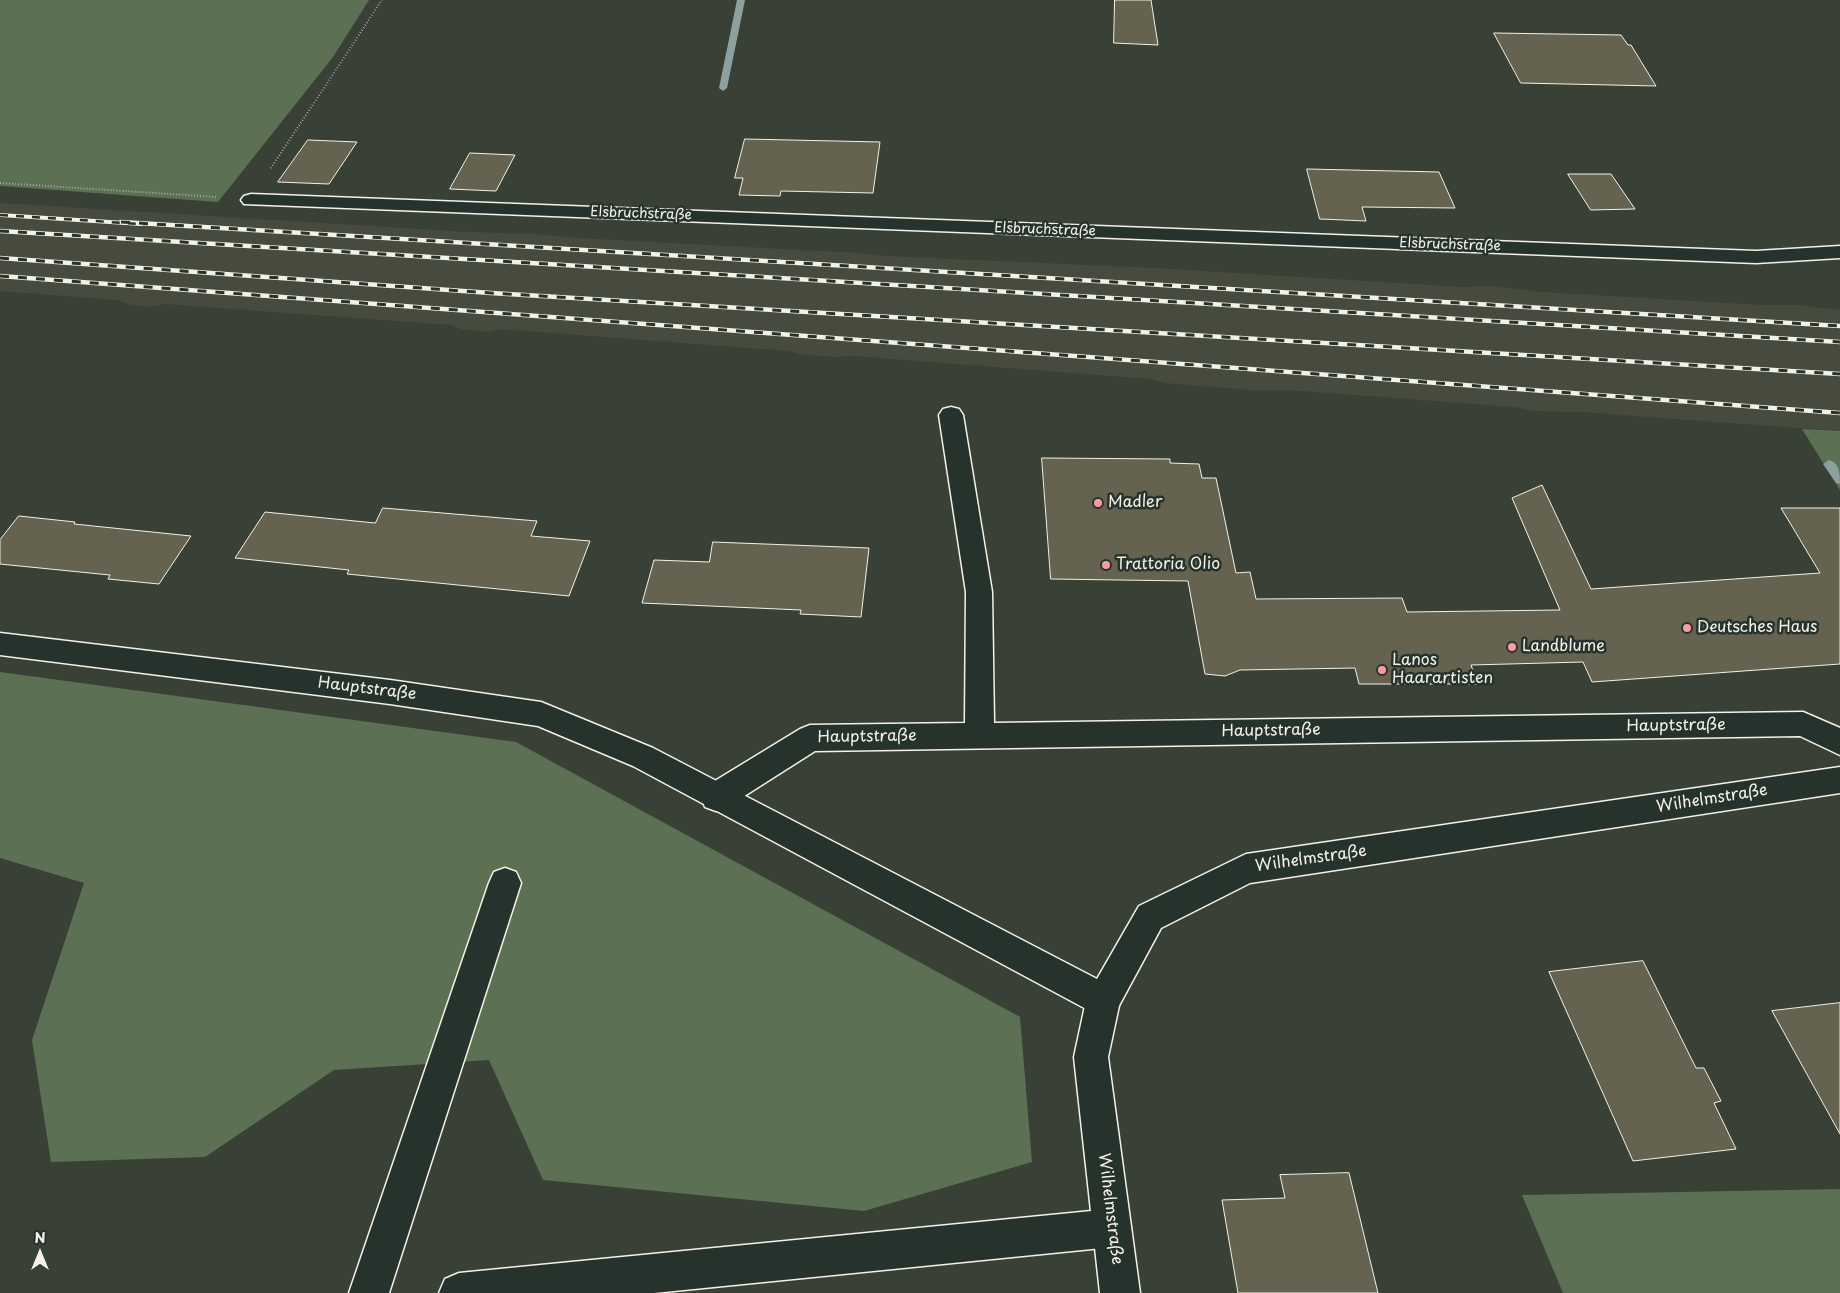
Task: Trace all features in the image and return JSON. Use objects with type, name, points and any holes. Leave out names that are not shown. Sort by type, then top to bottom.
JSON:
[{"type":"street","name":"Elsbruchstraße","points":[[251,200],[1756,257],[1840,252]]},
{"type":"street","points":[[951,415],[979,592],[980,736]]},
{"type":"street","name":"Hauptstraße","points":[[0,644],[390,692],[541,714],[643,757],[1103,1001]]},
{"type":"street","name":"Hauptstraße","points":[[716,797],[810,738],[1803,724],[1840,742]]},
{"type":"street","name":"Wilhelmstraße","points":[[1120,1293],[1091,1057],[1103,1001],[1150,917],[1246,869],[1840,780]]},
{"type":"street","points":[[369,1293],[504,882]]},
{"type":"street","points":[[459,1293],[1112,1228]]},
{"type":"path","points":[[0,183],[251,200],[382,0]]},
{"type":"shaded area","points":[[0,203],[885,256],[1154,268],[1463,287],[1488,286],[1542,292],[1760,305],[1798,305],[1840,310],[1840,431],[1581,412],[1535,411],[1514,407],[1303,391],[1250,390],[1165,383],[1150,379],[854,356],[834,357],[788,351],[500,329],[489,332],[461,329],[451,325],[165,304],[148,307],[130,305],[117,300],[0,291]]},
{"type":"green space","points":[[0,0],[369,0],[333,57],[218,202],[0,186]]},
{"type":"green space","points":[[1802,429],[1840,431],[1840,490]]},
{"type":"green space","points":[[0,672],[516,742],[1020,1017],[1032,1162],[864,1211],[543,1180],[489,1060],[334,1070],[205,1157],[51,1162],[32,1040],[84,883],[0,858]]},
{"type":"green space","points":[[1840,1189],[1840,1293],[1563,1293],[1522,1195]]},
{"type":"building","points":[[1115,0],[1151,0],[1158,45],[1114,43]]},
{"type":"building","points":[[1494,33],[1621,35],[1628,45],[1631,45],[1656,86],[1521,83]]},
{"type":"building","points":[[745,139],[880,142],[873,193],[781,191],[780,196],[739,195],[743,178],[735,178]]},
{"type":"building","points":[[308,140],[357,142],[329,184],[278,182]]},
{"type":"building","points":[[470,153],[515,155],[496,191],[450,189]]},
{"type":"building","points":[[1307,169],[1439,172],[1455,208],[1362,207],[1366,221],[1320,219]]},
{"type":"building","points":[[1568,174],[1611,174],[1635,209],[1591,210]]},
{"type":"building","points":[[1042,458],[1170,459],[1170,463],[1199,464],[1202,478],[1216,478],[1236,573],[1250,572],[1256,599],[1402,598],[1407,612],[1560,610],[1512,498],[1542,485],[1591,589],[1820,573],[1781,508],[1840,508],[1840,664],[1592,682],[1583,662],[1471,665],[1478,684],[1359,684],[1355,668],[1240,670],[1225,676],[1205,674],[1188,581],[1051,579]]},
{"type":"building","points":[[383,508],[537,521],[531,536],[590,541],[569,596],[347,574],[349,570],[235,558],[265,512],[375,523]]},
{"type":"building","points":[[19,516],[75,522],[74,524],[191,536],[159,584],[108,579],[110,575],[0,564],[0,540]]},
{"type":"building","points":[[713,542],[869,548],[861,617],[800,614],[801,610],[642,603],[654,560],[709,562]]},
{"type":"building","points":[[1643,961],[1696,1068],[1704,1068],[1721,1101],[1714,1103],[1736,1149],[1633,1161],[1549,972]]},
{"type":"building","points":[[1840,1003],[1840,1134],[1772,1011]]},
{"type":"building","points":[[1349,1173],[1378,1293],[1238,1293],[1222,1200],[1285,1198],[1280,1175]]},
{"type":"waterway","points":[[723,88],[741,0]]},
{"type":"waterway","points":[[1829,464],[1840,480]]},
{"type":"railway","points":[[0,215],[141,224]]},
{"type":"railway","points":[[121,222],[1840,326]]},
{"type":"railway","points":[[0,231],[1840,342]]},
{"type":"railway","points":[[0,258],[491,293],[1840,374]]},
{"type":"railway","points":[[0,276],[1840,413]]},
{"type":"place","name":"Madler","points":[[1098,503]]},
{"type":"place","name":"Trattoria Olio","points":[[1106,565]]},
{"type":"place","name":"Deutsches Haus","points":[[1687,628]]},
{"type":"place","name":"Landblume","points":[[1512,647]]},
{"type":"place","name":"Lanos Haarartisten","points":[[1382,670]]}]
